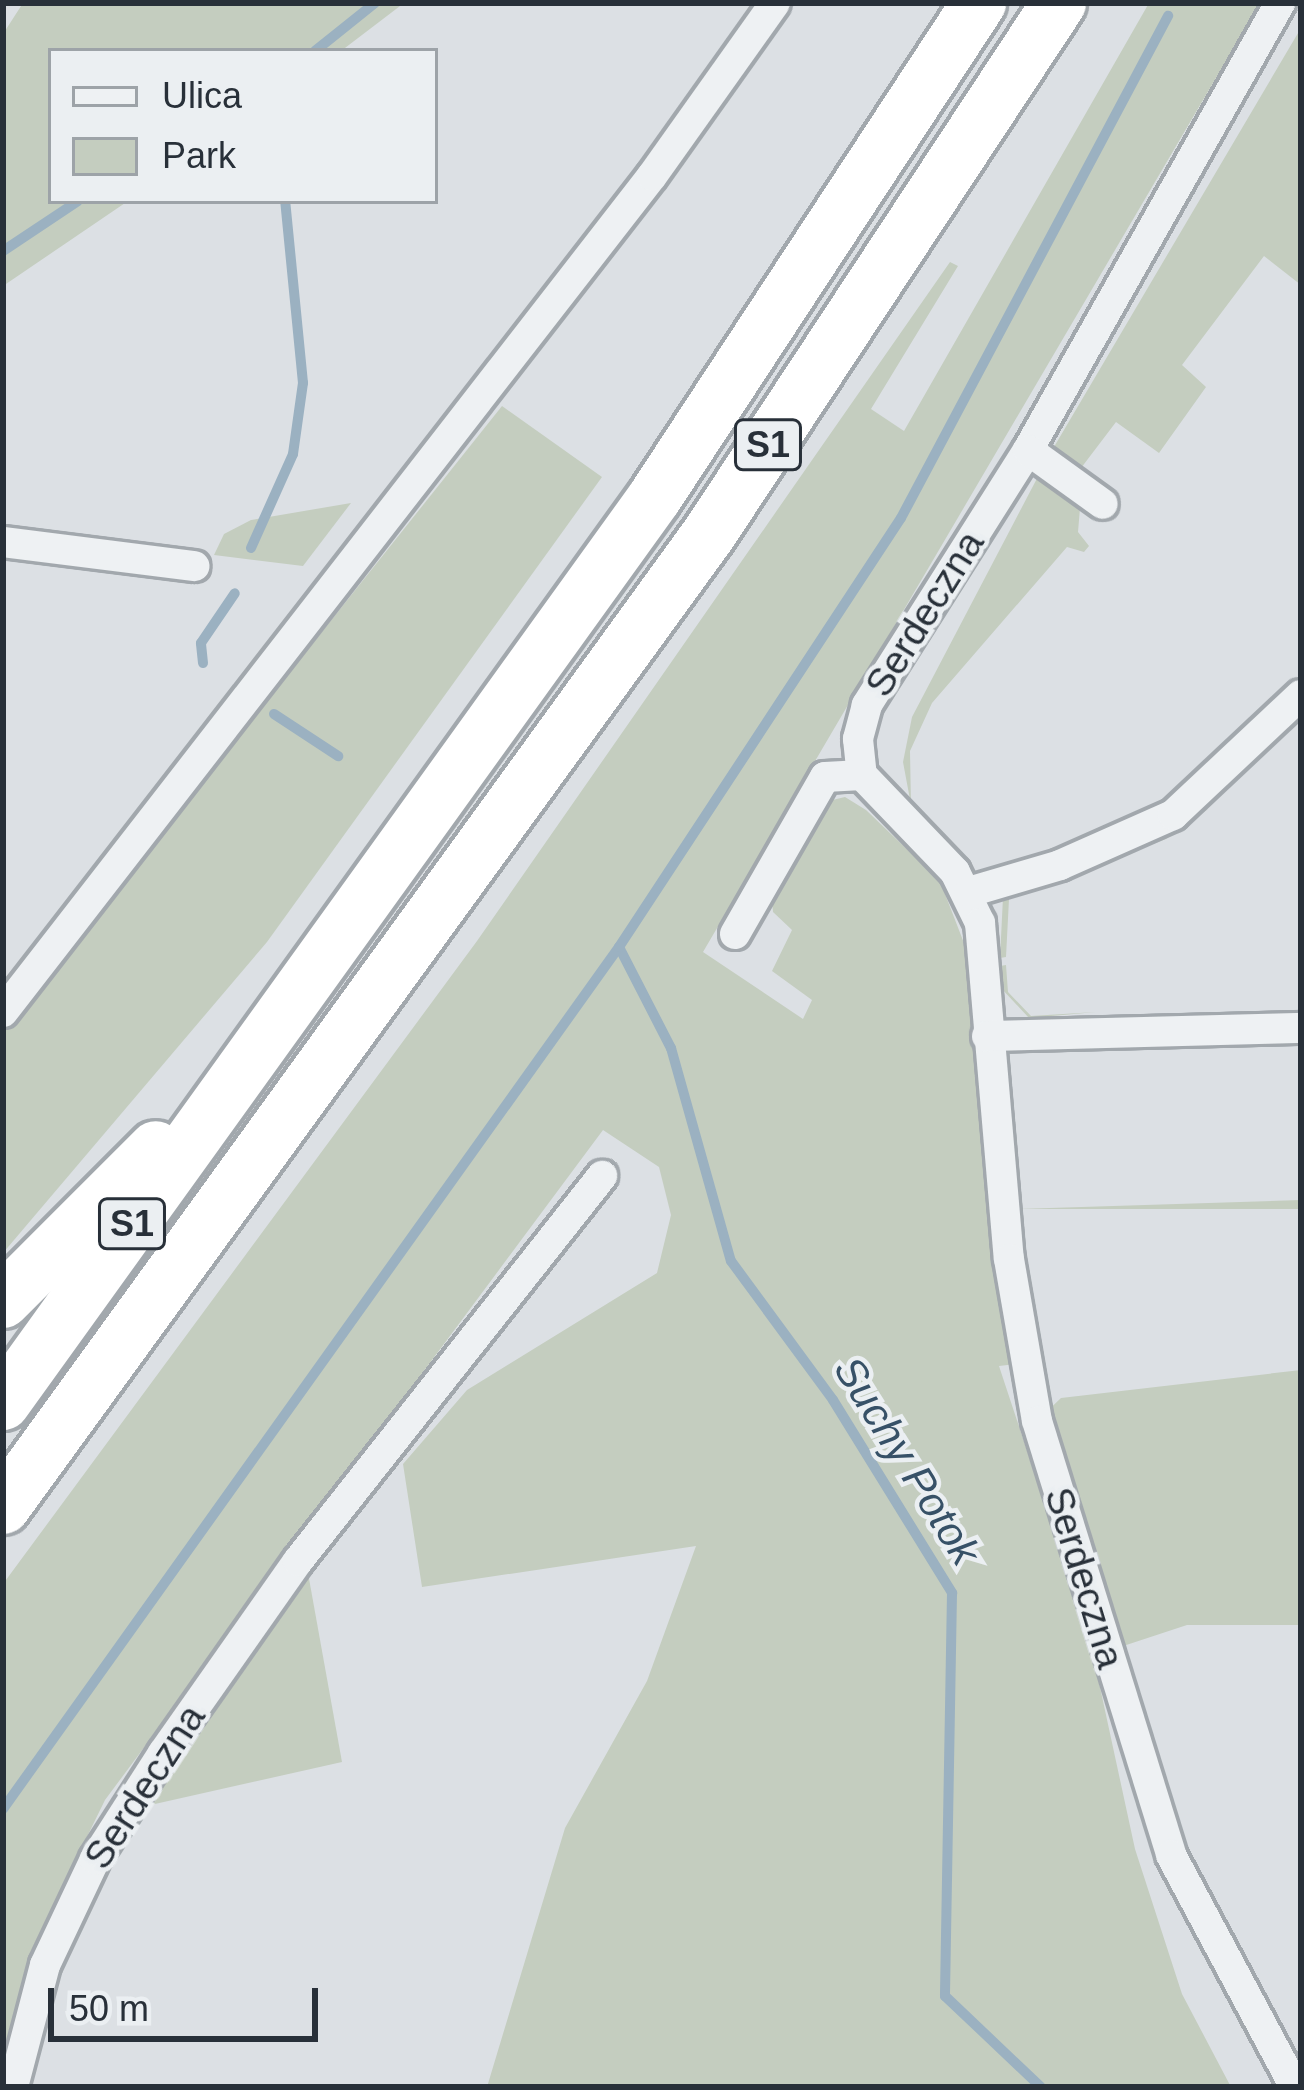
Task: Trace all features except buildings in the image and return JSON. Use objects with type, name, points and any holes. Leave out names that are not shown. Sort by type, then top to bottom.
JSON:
[{"type":"highway","name":"S1","points":[[3,1403],[655,497],[979,3]]},
{"type":"highway","name":"S1","points":[[3,1507],[709,534],[1059,3]]},
{"type":"highway","points":[[3,1301],[261,1046]]},
{"type":"street","points":[[3,1012],[624,213],[775,3]]},
{"type":"street","name":"Serdeczna","points":[[862,775],[857,739],[867,705],[1028,450],[1280,3]]},
{"type":"street","points":[[1028,450],[1103,504]]},
{"type":"street","points":[[3,542],[194,566]]},
{"type":"street","points":[[735,934],[825,778],[862,775],[969,892],[1060,865],[1173,815],[1301,695]]},
{"type":"street","name":"Serdeczna","points":[[969,892],[980,923],[1009,1259],[1043,1442],[1171,1855],[1295,2087]]},
{"type":"street","points":[[987,1036],[1301,1028]]},
{"type":"street","name":"Serdeczna","points":[[13,2087],[45,1965],[95,1859],[298,1561],[602,1176]]},
{"type":"green space","points":[[23,3],[404,3],[345,48],[48,48],[48,204],[124,204],[3,286],[3,34]]},
{"type":"green space","points":[[1149,3],[1260,3],[703,952],[803,1019],[812,1000],[772,971],[792,930],[773,912],[771,889],[824,802],[845,797],[866,810],[940,881],[969,956],[1016,1364],[999,1366],[1090,1641],[1135,1849],[1182,1994],[1231,2087],[487,2087],[565,1828],[647,1681],[696,1546],[422,1587],[403,1464],[467,1390],[657,1273],[671,1215],[659,1167],[603,1130],[105,1800],[34,1945],[3,2056],[3,1584],[477,941],[950,262],[958,266],[871,409],[904,431]]},
{"type":"green space","points":[[1301,28],[1301,285],[1264,256],[1182,365],[1206,387],[1159,453],[1116,422],[1078,472],[1051,452]]},
{"type":"green space","points":[[502,406],[602,477],[267,942],[3,1253],[3,1032]]},
{"type":"green space","points":[[1043,467],[1081,496],[1078,532],[1089,546],[1084,552],[1067,547],[932,703],[910,751],[911,805],[903,762],[912,717]]},
{"type":"green space","points":[[351,503],[303,566],[214,555],[224,534],[251,520]]},
{"type":"green space","points":[[1208,809],[1166,839],[1009,899],[1006,957],[1000,958],[1003,897]]},
{"type":"green space","points":[[1006,965],[1008,992],[1031,1016],[1096,1012],[1029,1018],[1001,988],[1000,966]]},
{"type":"green space","points":[[1301,1200],[1301,1209],[1018,1209]]},
{"type":"green space","points":[[1301,1370],[1301,1625],[1187,1625],[1105,1652],[1037,1421],[1061,1398]]},
{"type":"green space","points":[[308,1573],[342,1762],[146,1806],[175,1761]]},
{"type":"waterway","points":[[319,48],[375,3]]},
{"type":"waterway","points":[[3,1809],[619,947],[901,518],[1168,16]]},
{"type":"waterway","points":[[3,251],[74,204]]},
{"type":"waterway","name":"Suchy Potok","points":[[251,548],[293,454],[303,383],[285,204]]},
{"type":"waterway","points":[[203,663],[201,643],[235,593]]},
{"type":"waterway","points":[[274,714],[338,756]]},
{"type":"waterway","name":"Suchy Potok","points":[[619,947],[671,1048],[731,1261],[833,1400],[952,1593],[945,1996],[1041,2087]]}]
